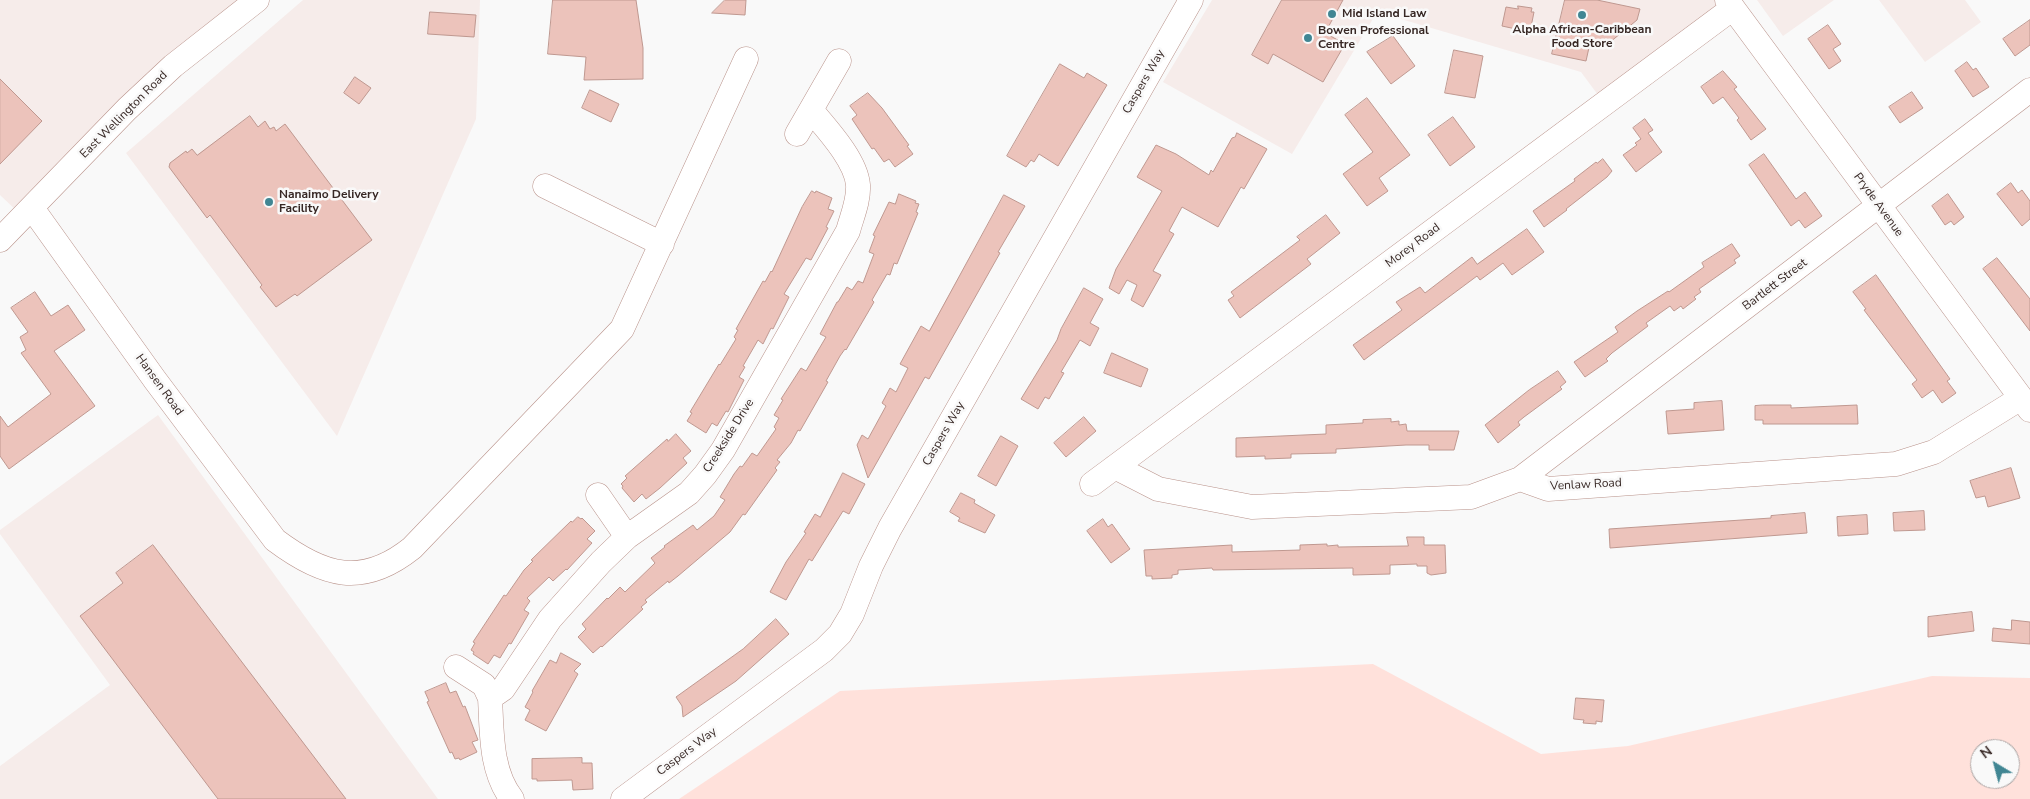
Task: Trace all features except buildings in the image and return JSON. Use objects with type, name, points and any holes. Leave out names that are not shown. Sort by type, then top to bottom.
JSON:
[{"type":"street","name":"East Wellington Road","points":[[0,240],[127,109],[167,72],[257,0]]},
{"type":"street","name":"Caspers Way","points":[[623,799],[824,650],[840,634],[852,614],[871,566],[890,528],[1191,0]]},
{"type":"street","name":"Pryde Avenue","points":[[1730,4],[2025,404]]},
{"type":"street","name":"Morey Road","points":[[1092,484],[1730,4]]},
{"type":"street","name":"Hansen Road","points":[[32,208],[155,380],[275,540],[295,554],[332,571],[353,574],[385,567],[412,548],[622,329],[746,59]]},
{"type":"street","points":[[797,134],[840,61]]},
{"type":"street","name":"Bartlett Street","points":[[1520,479],[2030,90]]},
{"type":"street","name":"Creekside Drive","points":[[490,698],[503,689],[550,619],[564,602],[627,537],[689,492],[705,475],[723,450],[848,231],[856,205],[858,184],[839,144],[811,110]]},
{"type":"street","points":[[545,186],[662,244]]},
{"type":"street","name":"Venlaw Road","points":[[1520,479],[1548,489],[1896,464],[1934,452],[2025,404]]},
{"type":"street","points":[[1116,467],[1158,489],[1252,507],[1471,496],[1520,479]]},
{"type":"street","points":[[598,495],[627,537]]},
{"type":"street","points":[[456,668],[484,685],[490,698],[493,751],[499,775],[512,799]]},
{"type":"shaded area","points":[[0,0],[244,0],[19,213],[0,195]]},
{"type":"shaded area","points":[[303,0],[480,0],[476,119],[337,436],[126,153]]},
{"type":"shaded area","points":[[1212,0],[1735,0],[1598,95],[1581,72],[1377,12],[1292,154],[1163,82]]},
{"type":"shaded area","points":[[1757,0],[1834,0],[1783,36]]},
{"type":"shaded area","points":[[1879,0],[1965,0],[1981,22],[1925,62]]},
{"type":"shaded area","points":[[158,415],[438,799],[0,799],[0,766],[110,685],[0,534],[0,530]]},
{"type":"shaded area","points":[[1373,664],[1541,754],[1628,746],[1932,676],[2030,678],[2030,799],[679,799],[840,691]]},
{"type":"place","name":"Mid Island Law","points":[[1332,14]]},
{"type":"place","name":"Alpha African-Caribbean Food Store","points":[[1582,15]]},
{"type":"place","name":"Bowen Professional Centre","points":[[1308,38]]},
{"type":"place","name":"Nanaimo Delivery Facility","points":[[269,202]]}]
